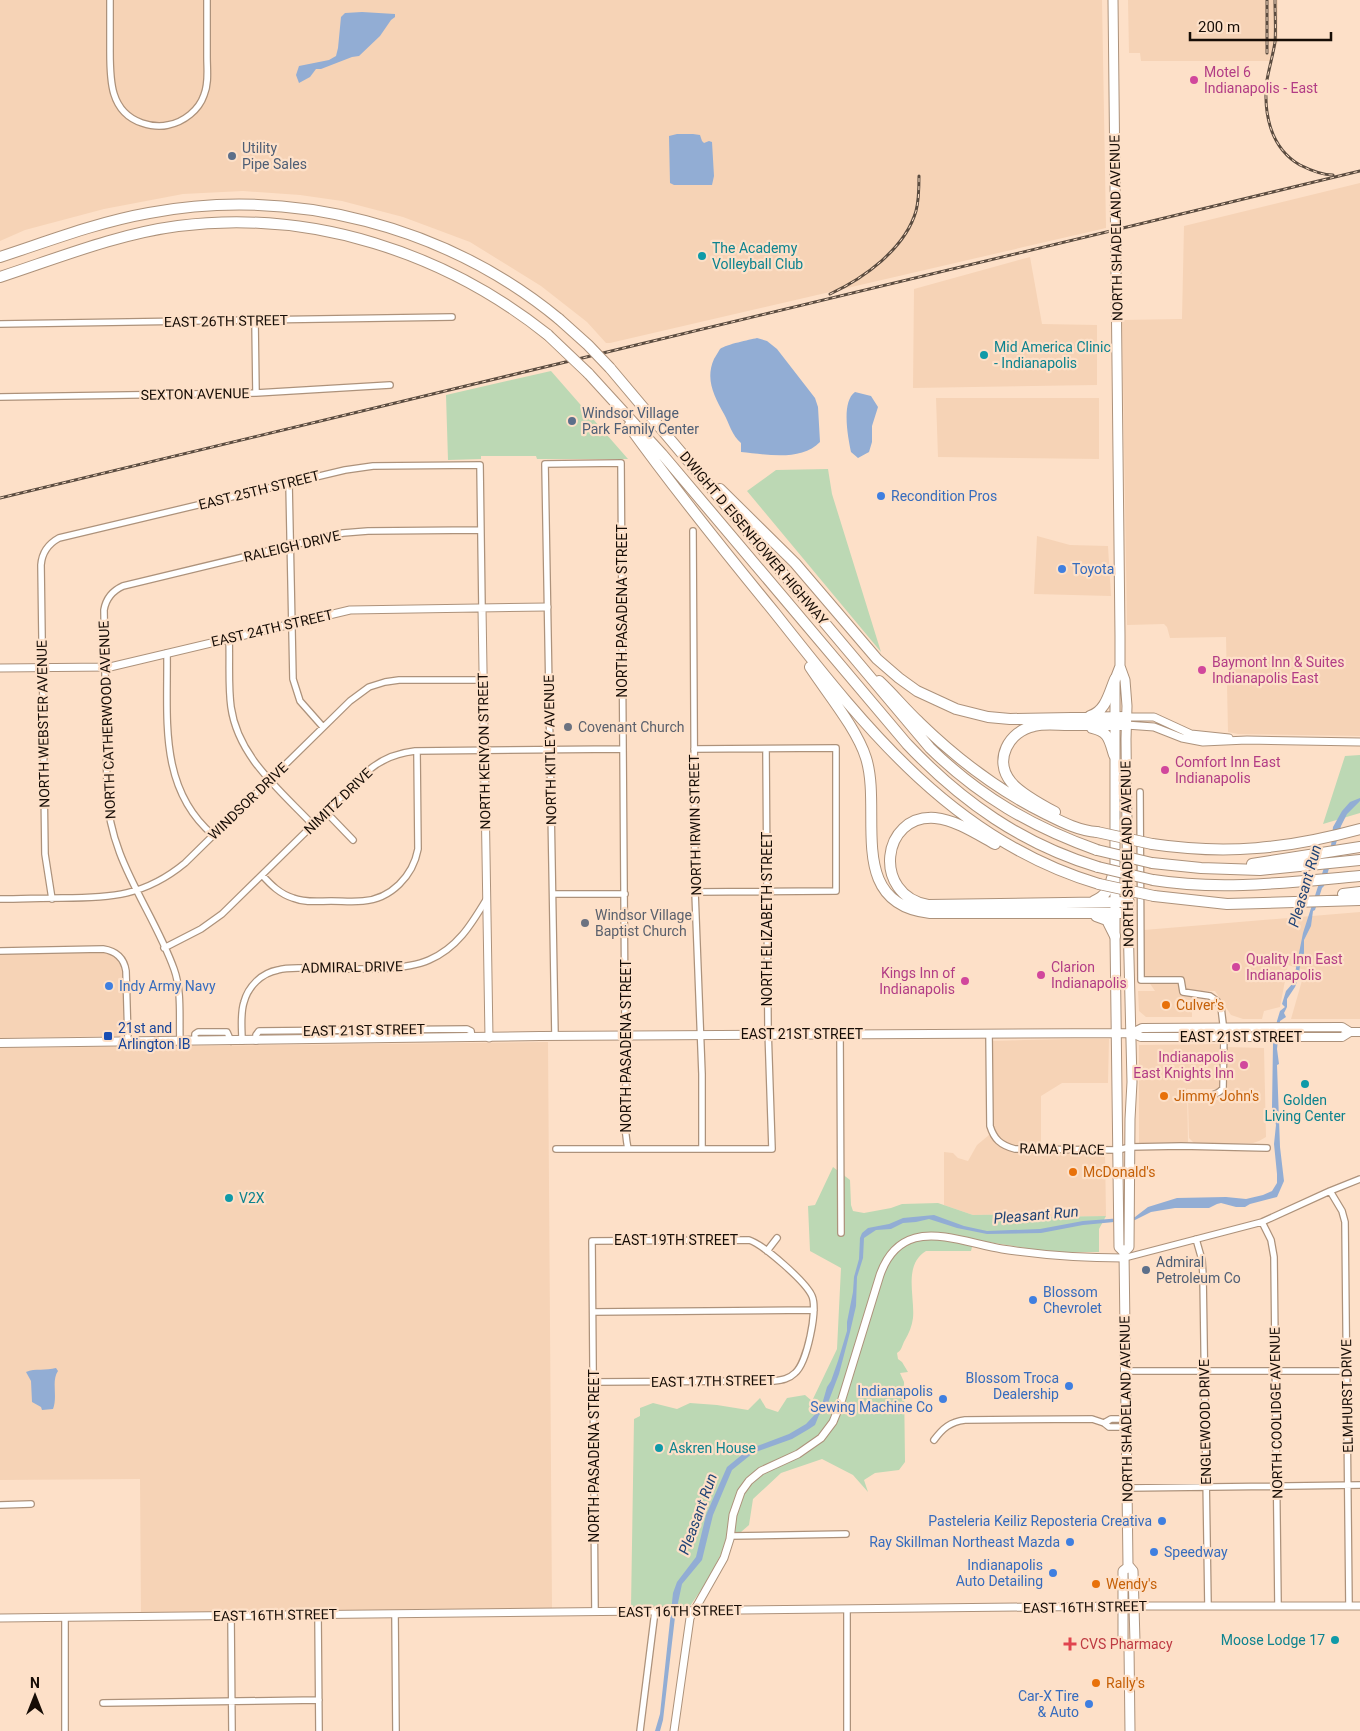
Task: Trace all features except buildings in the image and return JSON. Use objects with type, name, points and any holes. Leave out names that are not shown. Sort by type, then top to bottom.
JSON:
[{"type":"highway","name":"DWIGHT D EISENHOWER HIGHWAY","points":[[0,257],[100,224],[164,210],[222,205],[288,207],[321,211],[368,221],[426,241],[490,272],[524,293],[588,345],[692,464],[925,743],[965,780],[1016,814],[1065,838],[1098,850],[1152,863],[1182,867],[1226,869],[1313,859]]},
{"type":"highway","name":"DWIGHT D EISENHOWER HIGHWAY","points":[[0,277],[101,244],[142,233],[177,226],[212,223],[246,223],[310,228],[346,234],[410,254],[434,264],[499,299],[548,335],[588,372],[662,454],[907,744],[929,768],[974,806],[1010,829],[1056,852],[1098,867],[1153,880],[1218,886],[1360,876]]},
{"type":"highway","points":[[605,392],[650,455],[786,628],[842,697],[888,748],[920,780],[950,806],[987,832],[1049,865]]},
{"type":"highway","points":[[692,464],[744,511],[795,563],[877,659],[917,691],[956,709],[988,717],[1127,721]]},
{"type":"highway","points":[[786,628],[862,747],[868,764],[870,779],[873,862],[879,881],[891,896],[909,908],[926,913],[1128,913]]},
{"type":"highway","points":[[856,660],[888,689],[935,737],[985,777],[1012,796],[1044,813],[1087,831],[1152,844],[1195,850],[1247,850],[1281,847],[1319,840],[1356,830]]},
{"type":"highway","points":[[1097,832],[1050,809],[1018,789],[1008,778],[1004,766],[1004,755],[1012,737],[1021,730],[1036,725],[1080,721],[1094,715],[1105,705],[1115,680]]},
{"type":"highway","points":[[1080,721],[1106,734],[1114,755]]},
{"type":"highway","points":[[1129,902],[925,904],[910,898],[898,887],[891,872],[889,859],[893,843],[902,830],[919,820],[935,818],[960,826],[1020,856],[1100,884],[1154,896],[1227,904],[1313,901],[1332,899],[1360,892]]},
{"type":"highway","points":[[1313,859],[1360,847]]},
{"type":"highway","points":[[1313,859],[1343,862],[1360,860]]},
{"type":"highway","points":[[1090,902],[1102,897],[1107,892],[1115,868]]},
{"type":"highway","points":[[1332,899],[1360,900]]},
{"type":"highway","points":[[1088,914],[1107,920],[1115,936]]},
{"type":"main road","name":"NORTH SHADELAND AVENUE","points":[[1113,0],[1120,666],[1125,680],[1127,721],[1128,913],[1132,1033],[1129,1209],[1124,1234]]},
{"type":"main road","name":"NORTH SHADELAND AVENUE","points":[[1120,666],[1115,680],[1115,936],[1119,1210],[1129,1247],[1124,1255],[1128,1567]]},
{"type":"main road","name":"EAST 21ST STREET","points":[[1224,1032],[1270,1027],[1342,1027],[1350,1032],[1360,1032]]},
{"type":"main road","name":"EAST 21ST STREET","points":[[0,1043],[627,1035],[1132,1033],[1142,1028],[1224,1032],[1268,1037],[1342,1037],[1350,1032]]},
{"type":"main road","name":"NORTH SHADELAND AVENUE","points":[[1128,1567],[1133,1571],[1135,1642],[1129,1647]]},
{"type":"main road","name":"NORTH SHADELAND AVENUE","points":[[1128,1567],[1123,1571],[1123,1642],[1129,1647],[1130,1731]]},
{"type":"street","points":[[110,0],[110,78],[113,95],[121,108],[133,119],[147,125],[162,126],[175,124],[186,118],[197,107],[204,94],[207,80],[207,0]]},
{"type":"street","name":"EAST 26TH STREET","points":[[0,324],[452,317]]},
{"type":"street","points":[[255,321],[256,393]]},
{"type":"street","name":"SEXTON AVENUE","points":[[0,397],[256,393],[390,385]]},
{"type":"street","name":"NORTH KITLEY AVENUE","points":[[555,1036],[545,464],[621,463]]},
{"type":"street","name":"NORTH PASADENA STREET","points":[[621,463],[627,1035],[625,1130],[628,1149]]},
{"type":"street","name":"EAST 25TH STREET","points":[[45,549],[59,538],[339,471],[369,466],[480,465]]},
{"type":"street","name":"NORTH KENYON STREET","points":[[480,465],[489,1038]]},
{"type":"street","points":[[289,483],[292,675],[294,688],[301,702],[324,727]]},
{"type":"street","name":"RALEIGH DRIVE","points":[[110,595],[123,586],[335,535],[357,532],[481,530]]},
{"type":"street","name":"NORTH IRWIN STREET","points":[[693,531],[695,892],[702,1150]]},
{"type":"street","name":"NORTH WEBSTER AVENUE","points":[[45,549],[41,565],[45,854],[52,899]]},
{"type":"street","name":"NORTH CATHERWOOD AVENUE","points":[[110,595],[104,610],[108,814],[118,854],[138,890],[173,967],[177,982],[180,1041]]},
{"type":"street","name":"EAST 24TH STREET","points":[[0,668],[110,667],[292,623],[357,610],[547,607]]},
{"type":"street","points":[[229,638],[230,699],[233,717],[246,752],[256,766],[313,825]]},
{"type":"street","points":[[167,653],[168,744],[172,767],[185,802],[213,835]]},
{"type":"street","name":"WINDSOR DRIVE","points":[[0,899],[104,898],[138,890],[162,879],[178,868],[354,697],[365,690],[379,683],[399,680],[483,680]]},
{"type":"street","points":[[1127,721],[1150,717],[1191,734],[1247,740],[1360,742]]},
{"type":"street","name":"NORTH ELIZABETH STREET","points":[[702,1150],[772,1149],[766,748]]},
{"type":"street","points":[[694,749],[836,748],[836,891],[695,892]]},
{"type":"street","name":"NIMITZ DRIVE","points":[[164,948],[191,935],[215,919],[378,763],[395,754],[417,751],[623,750]]},
{"type":"street","points":[[262,875],[281,892],[301,900],[362,901],[379,897],[394,889],[409,873],[415,862],[418,849],[417,751]]},
{"type":"street","points":[[1140,792],[1141,980],[1181,980],[1183,992],[1210,996],[1221,1007],[1224,1032],[1224,1081],[1222,1090],[1214,1095],[1182,1095]]},
{"type":"street","points":[[326,812],[353,840]]},
{"type":"street","points":[[553,894],[625,894]]},
{"type":"street","name":"ADMIRAL DRIVE","points":[[242,1040],[242,1013],[245,998],[255,983],[267,973],[286,968],[396,968],[425,962],[444,952],[460,939],[486,900]]},
{"type":"street","points":[[0,951],[103,949],[117,954],[123,961],[126,971],[128,1042]]},
{"type":"street","name":"RAMA PLACE","points":[[989,1033],[990,1126],[993,1137],[1001,1145],[1014,1149],[1118,1150]]},
{"type":"street","points":[[840,1034],[842,1233]]},
{"type":"street","points":[[1118,1150],[1130,1147],[1266,1148]]},
{"type":"street","points":[[556,1150],[702,1150]]},
{"type":"street","points":[[674,1731],[688,1630],[693,1611],[721,1564],[730,1536],[737,1502],[749,1481],[761,1471],[809,1448],[822,1437],[833,1422],[842,1402],[880,1275],[886,1260],[898,1246],[912,1239],[930,1236],[1038,1254],[1094,1258],[1124,1255],[1196,1240],[1262,1222],[1360,1179]]},
{"type":"street","name":"ELMHURST DRIVE","points":[[1330,1191],[1345,1220],[1349,1606]]},
{"type":"street","name":"NORTH COOLIDGE AVENUE","points":[[1262,1222],[1271,1240],[1274,1255],[1278,1606]]},
{"type":"street","points":[[587,1236],[592,1241]]},
{"type":"street","points":[[767,1251],[778,1238]]},
{"type":"street","name":"EAST 19TH STREET","points":[[592,1241],[747,1240],[756,1243],[767,1251],[808,1290],[813,1300],[814,1310]]},
{"type":"street","name":"ENGLEWOOD DRIVE","points":[[1196,1240],[1203,1272],[1208,1606]]},
{"type":"street","name":"NORTH PASADENA STREET","points":[[592,1241],[595,1612]]},
{"type":"street","points":[[593,1312],[814,1310]]},
{"type":"street","name":"EAST 17TH STREET","points":[[593,1382],[774,1381],[785,1379],[795,1374],[802,1364],[814,1310]]},
{"type":"street","points":[[1126,1371],[1346,1371]]},
{"type":"street","points":[[934,1440],[942,1429],[959,1421],[1092,1419],[1104,1422],[1111,1419],[1126,1423]]},
{"type":"street","points":[[1127,1488],[1360,1485]]},
{"type":"street","points":[[0,1505],[32,1504]]},
{"type":"street","points":[[730,1536],[846,1534]]},
{"type":"street","name":"EAST 16TH STREET","points":[[0,1618],[1123,1606],[1360,1606]]},
{"type":"street","points":[[847,1610],[847,1731]]},
{"type":"street","points":[[640,1731],[655,1611]]},
{"type":"street","points":[[395,1614],[396,1731]]},
{"type":"street","points":[[318,1615],[319,1731]]},
{"type":"street","points":[[231,1616],[232,1731]]},
{"type":"street","points":[[65,1617],[66,1731]]},
{"type":"street","points":[[103,1703],[319,1700]]},
{"type":"shaded area","points":[[0,0],[1102,0],[1106,228],[610,343],[606,343],[587,322],[541,286],[470,242],[403,217],[342,201],[300,195],[243,191],[183,194],[104,209],[25,230],[0,241]]},
{"type":"shaded area","points":[[1128,0],[1278,0],[1278,41],[1271,61],[1141,61],[1140,53],[1129,53]]},
{"type":"shaded area","points":[[1360,183],[1360,736],[1238,734],[1228,732],[1226,637],[1170,638],[1167,627],[1164,624],[1127,625],[1122,320],[1182,319],[1184,226]]},
{"type":"shaded area","points":[[1030,257],[1042,324],[1097,325],[1097,385],[913,388],[914,289]]},
{"type":"shaded area","points":[[936,398],[1099,398],[1099,459],[938,457]]},
{"type":"shaded area","points":[[1037,536],[1070,545],[1108,546],[1111,596],[1034,594]]},
{"type":"shaded area","points":[[1360,912],[1360,1019],[1291,1019],[1305,970],[1288,965],[1280,1007],[1264,1011],[1262,1019],[1243,1019],[1231,1015],[1215,991],[1192,991],[1192,1017],[1146,1017],[1139,1011],[1138,991],[1155,991],[1144,975],[1144,930]]},
{"type":"shaded area","points":[[105,952],[120,960],[124,974],[123,1036],[0,1038],[0,953]]},
{"type":"shaded area","points":[[1109,1039],[1108,1083],[1062,1083],[1041,1096],[1041,1152],[1105,1152],[1106,1216],[973,1215],[944,1205],[944,1152],[953,1153],[958,1158],[968,1161],[977,1145],[989,1135],[986,1041]]},
{"type":"shaded area","points":[[548,1042],[552,1608],[141,1614],[140,1479],[0,1480],[0,1048]]},
{"type":"shaded area","points":[[1219,1044],[1220,1089],[1187,1089],[1188,1142],[1139,1143],[1139,1045]]},
{"type":"shaded area","points":[[1226,1047],[1264,1048],[1266,1137],[1253,1143],[1195,1144],[1189,1138],[1188,1100],[1223,1100],[1225,1094]]},
{"type":"green space","points":[[551,371],[628,459],[537,459],[536,456],[481,456],[481,459],[448,460],[446,395]]},
{"type":"green space","points":[[828,469],[832,494],[881,652],[747,491],[776,470]]},
{"type":"green space","points":[[1360,755],[1360,813],[1323,824],[1345,756]]},
{"type":"green space","points":[[833,1167],[850,1180],[853,1211],[864,1213],[902,1204],[938,1203],[973,1215],[1106,1216],[1099,1229],[1099,1252],[1039,1250],[962,1238],[972,1247],[971,1251],[926,1251],[919,1257],[912,1273],[913,1321],[902,1347],[897,1353],[898,1359],[908,1372],[900,1373],[904,1382],[905,1462],[899,1470],[875,1473],[864,1480],[868,1492],[853,1475],[822,1459],[781,1473],[753,1499],[749,1525],[725,1546],[708,1580],[690,1606],[631,1607],[634,1419],[640,1416],[640,1408],[653,1403],[677,1409],[690,1403],[748,1410],[760,1398],[766,1408],[778,1412],[787,1398],[805,1395],[812,1401],[837,1349],[841,1268],[810,1251],[808,1206],[815,1205]]},
{"type":"water","points":[[345,13],[395,14],[395,17],[380,36],[359,56],[316,69],[310,77],[299,83],[296,75],[299,66],[329,60],[336,56],[341,17]]},
{"type":"water","points":[[677,134],[700,135],[704,143],[712,142],[714,176],[712,185],[674,185],[670,183],[669,136]]},
{"type":"water","points":[[757,338],[767,341],[777,349],[815,398],[818,407],[820,442],[812,448],[803,452],[782,455],[741,452],[741,443],[733,433],[714,394],[710,373],[711,366],[720,349]]},
{"type":"water","points":[[855,392],[871,396],[878,407],[872,426],[872,442],[869,452],[858,458],[851,452],[847,420],[848,403]]},
{"type":"water","name":"Pleasant Run","points":[[1360,798],[1360,801],[1347,814],[1341,826],[1324,886],[1313,911],[1311,926],[1304,940],[1304,953],[1300,964],[1299,976],[1295,987],[1287,999],[1287,1007],[1284,1013],[1286,1017],[1280,1021],[1277,1049],[1279,1064],[1277,1065],[1280,1147],[1284,1181],[1277,1197],[1245,1207],[1221,1203],[1209,1208],[1175,1208],[1151,1212],[1135,1220],[1083,1225],[1041,1233],[987,1234],[957,1228],[929,1219],[903,1223],[891,1229],[876,1230],[864,1238],[863,1258],[857,1277],[856,1306],[839,1374],[826,1408],[819,1415],[815,1425],[809,1429],[792,1439],[753,1453],[732,1470],[713,1515],[702,1560],[682,1584],[675,1617],[663,1720],[660,1731],[655,1731],[660,1714],[673,1593],[677,1582],[696,1557],[706,1515],[727,1467],[749,1449],[789,1434],[806,1424],[821,1408],[847,1331],[862,1233],[868,1228],[889,1224],[903,1218],[934,1215],[964,1226],[987,1231],[1040,1229],[1083,1221],[1135,1217],[1148,1207],[1177,1198],[1226,1197],[1246,1199],[1272,1191],[1277,1183],[1274,1144],[1276,1125],[1272,1107],[1273,1044],[1277,1021],[1280,1011],[1285,1007],[1282,1004],[1286,991],[1293,983],[1303,933],[1331,846],[1333,827],[1342,811],[1350,802]]},
{"type":"water","points":[[56,1368],[58,1371],[55,1379],[53,1409],[42,1410],[41,1407],[32,1402],[31,1381],[26,1372]]},
{"type":"railway","points":[[1267,0],[1267,53]]},
{"type":"railway","points":[[1275,0],[1275,42],[1266,92],[1266,104],[1271,128],[1275,139],[1290,158],[1312,170],[1333,175]]},
{"type":"railway","points":[[0,498],[1360,171]]},
{"type":"railway","points":[[830,294],[869,271],[882,261],[903,238],[911,225],[916,211],[919,176]]},
{"type":"place","name":"Motel 6 Indianapolis - East","points":[[1194,80]]},
{"type":"place","name":"Utility Pipe Sales","points":[[232,156]]},
{"type":"place","name":"The Academy Volleyball Club","points":[[702,256]]},
{"type":"place","name":"Mid America Clinic - Indianapolis","points":[[984,355]]},
{"type":"place","name":"Windsor Village Park Family Center","points":[[572,421]]},
{"type":"place","name":"Recondition Pros","points":[[881,496]]},
{"type":"place","name":"Toyota","points":[[1062,569]]},
{"type":"place","name":"Baymont Inn & Suites Indianapolis East","points":[[1202,670]]},
{"type":"place","name":"Covenant Church","points":[[568,727]]},
{"type":"place","name":"Comfort Inn East Indianapolis","points":[[1165,770]]},
{"type":"place","name":"Windsor Village Baptist Church","points":[[585,923]]},
{"type":"place","name":"Quality Inn East Indianapolis","points":[[1236,967]]},
{"type":"place","name":"Clarion Indianapolis","points":[[1041,975]]},
{"type":"place","name":"Kings Inn of Indianapolis","points":[[965,981]]},
{"type":"place","name":"Indy Army Navy","points":[[109,986]]},
{"type":"place","name":"Culver's","points":[[1166,1005]]},
{"type":"place","name":"21st and Arlington IB","points":[[108,1036]]},
{"type":"place","name":"Indianapolis East Knights Inn","points":[[1244,1065]]},
{"type":"place","name":"Golden Living Center","points":[[1305,1084]]},
{"type":"place","name":"Jimmy John's","points":[[1164,1096]]},
{"type":"place","name":"McDonald's","points":[[1073,1172]]},
{"type":"place","name":"V2X","points":[[229,1198]]},
{"type":"place","name":"Admiral Petroleum Co","points":[[1146,1270]]},
{"type":"place","name":"Blossom Chevrolet","points":[[1033,1300]]},
{"type":"place","name":"Blossom Troca Dealership","points":[[1069,1386]]},
{"type":"place","name":"Indianapolis Sewing Machine Co","points":[[943,1399]]},
{"type":"place","name":"Askren House","points":[[659,1448]]},
{"type":"place","name":"Pasteleria Keiliz Reposteria Creativa","points":[[1162,1521]]},
{"type":"place","name":"Ray Skillman Northeast Mazda","points":[[1070,1542]]},
{"type":"place","name":"Speedway","points":[[1154,1552]]},
{"type":"place","name":"Indianapolis Auto Detailing","points":[[1053,1573]]},
{"type":"place","name":"Wendy's","points":[[1096,1584]]},
{"type":"place","name":"Moose Lodge 17","points":[[1335,1640]]},
{"type":"place","name":"CVS Pharmacy","points":[[1070,1644]]},
{"type":"place","name":"Rally's","points":[[1096,1683]]},
{"type":"place","name":"Car-X Tire & Auto","points":[[1089,1704]]}]
